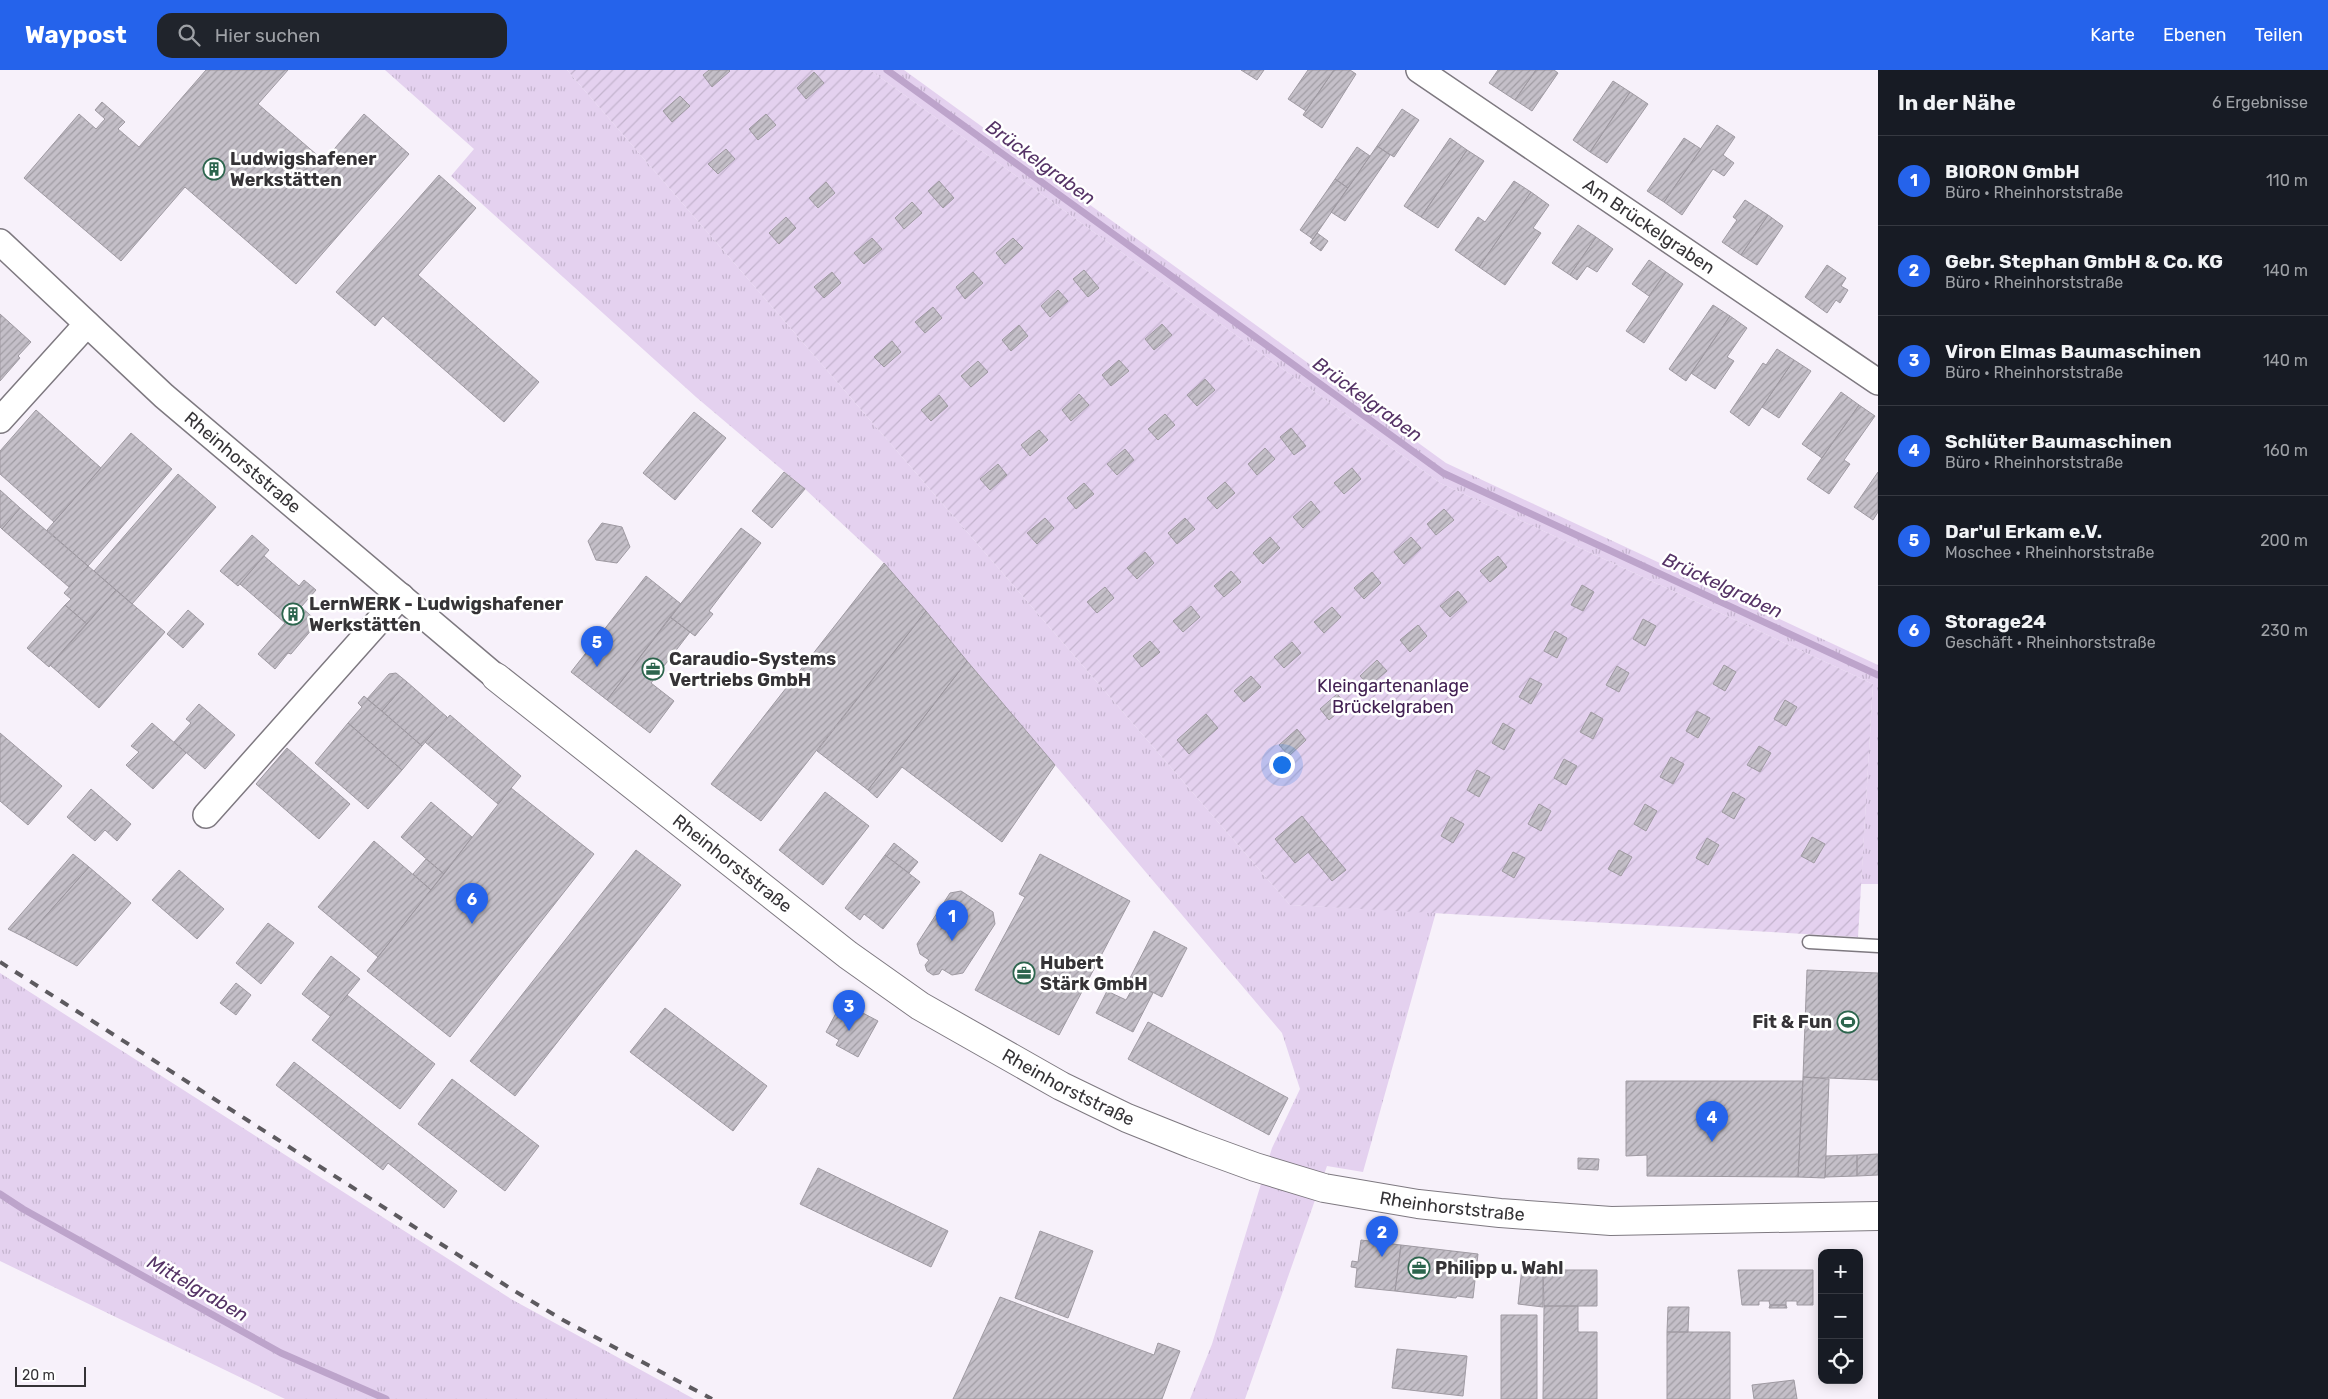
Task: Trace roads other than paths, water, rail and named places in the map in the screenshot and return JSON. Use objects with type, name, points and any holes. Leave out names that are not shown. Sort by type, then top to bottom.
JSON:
[{"type":"street","name":"Am Brückelgraben","points":[[1419,70],[1878,382]]},
{"type":"street","name":"Rheinhorststraße","points":[[0,242],[164,396],[496,677],[848,955],[920,1006],[1061,1086],[1127,1118],[1255,1167],[1324,1188],[1418,1204],[1500,1213],[1611,1221],[1878,1216]]},
{"type":"street","points":[[0,420],[87,324]]},
{"type":"street","points":[[206,815],[401,596]]},
{"type":"lane","points":[[1810,942],[1878,946]]},
{"type":"waterway","name":"Brückelgraben","points":[[887,70],[1443,473],[1878,675]]},
{"type":"waterway","name":"Mittelgraben","points":[[0,1194],[23,1209],[281,1353],[386,1399]]},
{"type":"railway","points":[[0,962],[513,1290],[563,1320],[712,1399]]},
{"type":"place","name":"Ludwigshafener Werkstätten","points":[[214,169]]},
{"type":"place","name":"LernWERK - Ludwigshafener Werkstätten","points":[[293,614]]},
{"type":"place","name":"Dar'ul Erkam e.V.","points":[[597,667]]},
{"type":"place","name":"Caraudio-Systems Vertriebs GmbH","points":[[653,669]]},
{"type":"place","name":"Storage24","points":[[472,924]]},
{"type":"place","name":"BIORON GmbH","points":[[952,941]]},
{"type":"place","name":"Hubert Stärk GmbH","points":[[1024,973]]},
{"type":"place","name":"Fit & Fun","points":[[1848,1022]]},
{"type":"place","name":"Viron Elmas Baumaschinen","points":[[849,1031]]},
{"type":"place","name":"Schlüter Baumaschinen","points":[[1712,1142]]},
{"type":"place","name":"Gebr. Stephan GmbH & Co. KG","points":[[1382,1257]]},
{"type":"place","name":"Philipp u. Wahl","points":[[1419,1268]]},
{"type":"park label","name":"Kleingartenanlage Brückelgraben","points":[[1393,696]]}]
